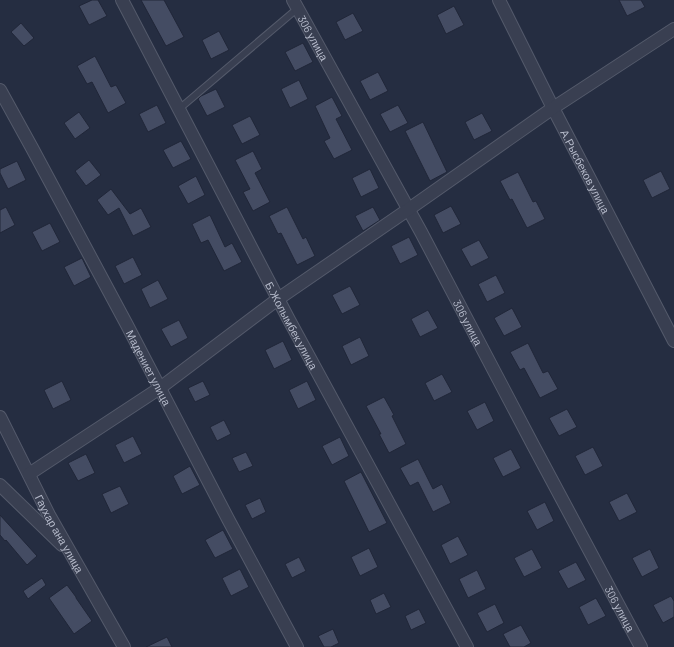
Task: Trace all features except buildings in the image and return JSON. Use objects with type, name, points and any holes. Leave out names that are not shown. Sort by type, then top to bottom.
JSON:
[{"type":"street","name":"Б.Жолымбек улица","points":[[122,0],[278,299],[467,647]]},
{"type":"street","name":"А.Рысбеков улица","points":[[499,0],[553,108],[674,341]]},
{"type":"street","name":"306 улица","points":[[296,4],[409,209],[536,452],[641,647]]},
{"type":"street","points":[[29,474],[160,388],[278,299],[553,108],[674,29]]},
{"type":"street","name":"Мадениет улица","points":[[0,90],[43,168],[297,647]]},
{"type":"street","name":"Гаухар ана улица","points":[[0,417],[49,515],[124,647]]},
{"type":"street","points":[[0,485],[71,554]]},
{"type":"lane","points":[[179,109],[296,4]]}]
